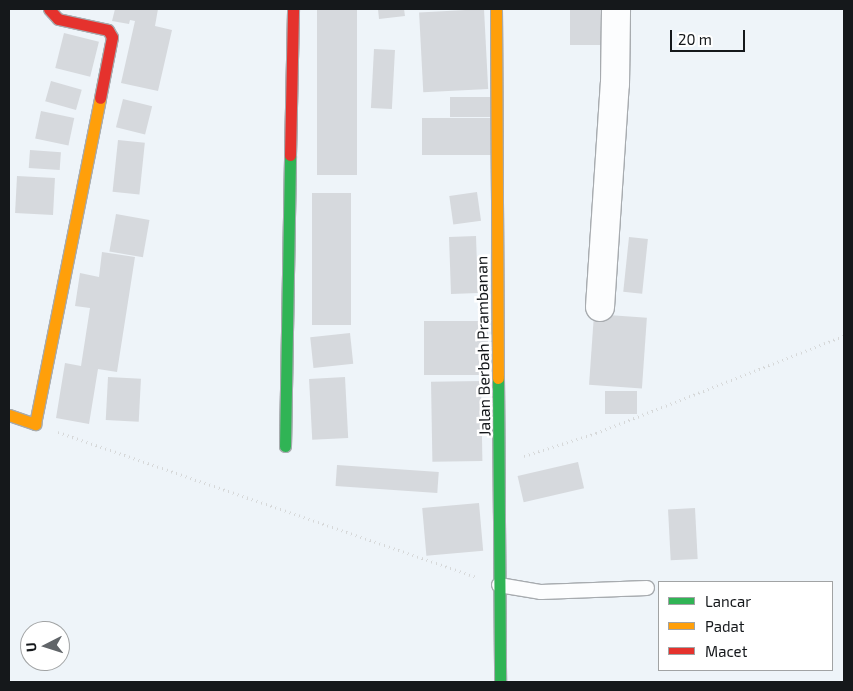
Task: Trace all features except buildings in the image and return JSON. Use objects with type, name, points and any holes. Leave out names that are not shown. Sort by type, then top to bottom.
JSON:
[{"type":"street","points":[[9,416],[35,424],[112,37],[108,30],[58,19],[49,9]]},
{"type":"street","points":[[285,446],[293,9]]},
{"type":"street","name":"Jalan Berbah Prambanan","points":[[496,9],[500,682]]},
{"type":"street","points":[[600,307],[614,102],[616,9]]},
{"type":"lane","points":[[499,585],[541,592],[647,588]]},
{"type":"path","points":[[500,464],[596,433],[844,336]]},
{"type":"path","points":[[35,424],[499,585]]},
{"type":"traffic: fast","points":[[285,446],[290,155]]},
{"type":"traffic: fast","points":[[498,378],[500,682]]},
{"type":"traffic: slow","points":[[496,9],[498,378]]},
{"type":"traffic: slow","points":[[9,415],[35,424],[100,98]]},
{"type":"traffic: jam","points":[[49,9],[58,19],[108,30],[112,37],[100,98]]},
{"type":"traffic: jam","points":[[290,155],[293,9]]}]
